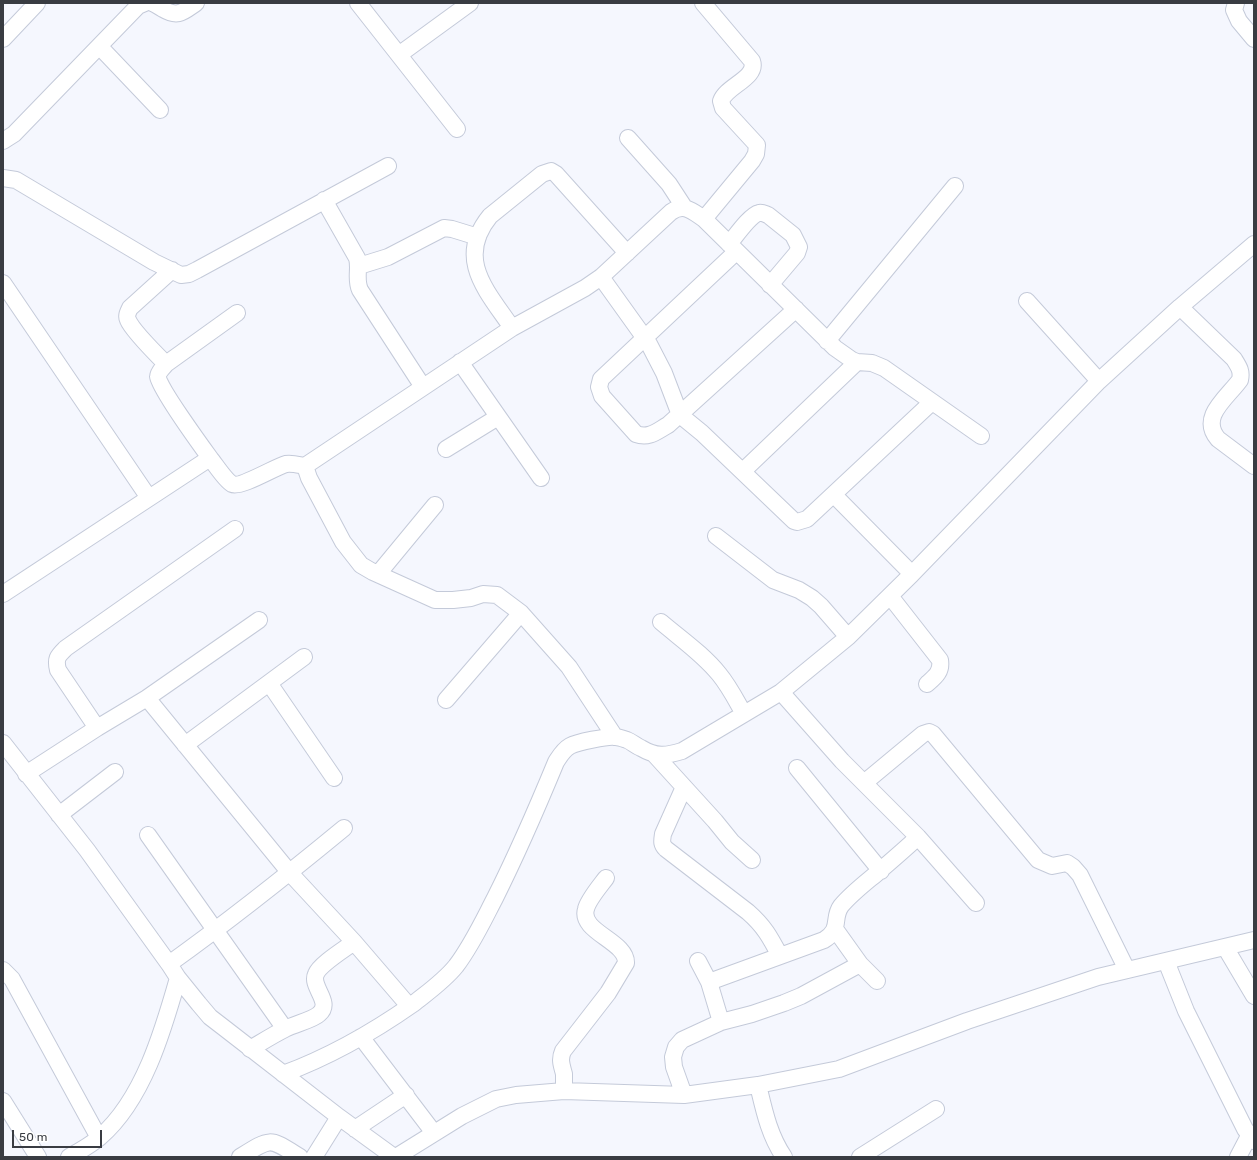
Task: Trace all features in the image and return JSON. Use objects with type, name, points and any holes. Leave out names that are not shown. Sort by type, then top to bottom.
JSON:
[{"type":"street","points":[[3,141],[14,134],[100,47],[138,6],[145,3]]},
{"type":"street","points":[[152,3],[170,14],[176,14],[184,11],[196,3]]},
{"type":"street","points":[[358,3],[400,54],[457,129]]},
{"type":"street","points":[[400,54],[470,3]]},
{"type":"street","points":[[703,3],[754,65],[751,72],[725,94],[721,101],[723,108],[747,133],[757,146],[756,154],[752,161],[704,219]]},
{"type":"street","points":[[1236,3],[1234,10],[1236,16],[1254,39]]},
{"type":"street","points":[[3,39],[29,6]]},
{"type":"street","points":[[100,47],[160,110]]},
{"type":"street","points":[[628,138],[669,184],[684,207],[704,219],[827,341],[846,356],[857,362],[872,363],[884,368],[981,436]]},
{"type":"street","points":[[3,178],[16,180],[154,262],[182,274],[189,274],[388,166]]},
{"type":"street","points":[[512,328],[485,290],[476,269],[474,258],[475,247],[484,224],[490,216],[542,174],[551,171],[556,174],[627,253]]},
{"type":"street","points":[[827,341],[955,186]]},
{"type":"street","points":[[324,200],[357,258],[359,266],[357,284],[360,290],[423,388]]},
{"type":"street","points":[[237,312],[166,364],[157,378],[210,458],[226,479],[235,484],[244,482],[288,464],[305,466],[512,328],[601,277],[671,212],[677,208],[684,207]]},
{"type":"street","points":[[770,285],[797,253],[799,247],[793,235],[768,215],[759,213],[752,218],[732,248],[601,379],[599,387],[602,396],[636,434],[642,437],[648,436],[668,425],[680,415],[796,309]]},
{"type":"street","points":[[359,266],[388,257],[444,228],[478,237]]},
{"type":"street","points":[[283,1074],[306,1066],[361,1037],[394,1017],[432,989],[455,966],[476,937],[506,875],[556,762],[563,751],[571,745],[615,736],[627,740],[654,754],[665,756],[682,751],[781,692],[848,636],[890,596],[1099,382],[1180,307],[1254,244]]},
{"type":"street","points":[[166,364],[134,329],[128,321],[127,314],[134,304],[172,270]]},
{"type":"street","points":[[601,277],[644,337],[664,373],[680,415],[702,433],[797,522],[807,520],[932,402]]},
{"type":"street","points":[[3,283],[149,498]]},
{"type":"street","points":[[1027,301],[1099,382]]},
{"type":"street","points":[[1180,307],[1234,359],[1240,369],[1242,374],[1240,380],[1214,413],[1211,420],[1211,426],[1213,434],[1218,439],[1254,466]]},
{"type":"street","points":[[460,362],[541,478]]},
{"type":"street","points":[[743,471],[857,362]]},
{"type":"street","points":[[446,449],[498,417]]},
{"type":"street","points":[[3,594],[210,458]]},
{"type":"street","points":[[305,466],[309,478],[343,542],[351,554],[362,565],[435,600],[471,598],[483,594],[498,595],[521,613],[569,667],[615,736]]},
{"type":"street","points":[[834,495],[912,574]]},
{"type":"street","points":[[378,574],[435,505]]},
{"type":"street","points":[[97,728],[58,670],[56,662],[58,656],[66,648],[235,529]]},
{"type":"street","points":[[716,536],[773,580],[800,590],[812,598],[848,636]]},
{"type":"street","points":[[890,596],[940,660],[940,671],[938,675],[927,684]]},
{"type":"street","points":[[446,700],[521,613]]},
{"type":"street","points":[[26,774],[147,698],[259,620]]},
{"type":"street","points":[[661,622],[695,649],[720,675],[744,714]]},
{"type":"street","points":[[185,746],[304,657]]},
{"type":"street","points":[[269,683],[334,778]]},
{"type":"street","points":[[781,692],[842,761],[918,837],[976,903]]},
{"type":"street","points":[[147,698],[290,873],[354,942],[409,1006]]},
{"type":"street","points":[[864,783],[923,734],[929,732],[933,734],[1038,860],[1052,866],[1067,863],[1080,875],[1127,970]]},
{"type":"street","points":[[3,742],[26,774],[86,850],[178,978],[210,1017],[338,1117],[395,1157],[477,1108],[496,1099],[516,1095],[564,1091],[684,1096],[758,1085],[839,1069],[967,1021],[1098,977],[1254,940]]},
{"type":"street","points":[[654,754],[715,821],[732,842],[752,860]]},
{"type":"street","points":[[797,768],[881,871]]},
{"type":"street","points":[[59,815],[115,772]]},
{"type":"street","points":[[684,787],[663,834],[663,845],[666,849],[760,922],[780,956]]},
{"type":"street","points":[[169,964],[215,931],[290,873],[344,828]]},
{"type":"street","points":[[148,835],[285,1028]]},
{"type":"street","points":[[709,982],[830,937],[835,929],[837,913],[840,906],[918,837]]},
{"type":"street","points":[[564,1091],[561,1062],[563,1051],[608,993],[626,963],[624,953],[590,925],[585,916],[586,907],[606,878]]},
{"type":"street","points":[[835,929],[860,964],[877,981]]},
{"type":"street","points":[[250,1049],[285,1028],[319,1014],[323,1008],[323,1001],[315,981],[315,975],[320,968],[354,942]]},
{"type":"street","points":[[1225,947],[1254,996]]},
{"type":"street","points":[[698,961],[709,982],[721,1022]]},
{"type":"street","points":[[1166,961],[1186,1011],[1245,1129],[1252,1138],[1238,1157]]},
{"type":"street","points":[[684,1096],[674,1067],[673,1057],[676,1047],[682,1040],[721,1022],[752,1014],[801,996],[860,964]]},
{"type":"street","points":[[3,970],[12,978],[100,1138]]},
{"type":"street","points":[[69,1157],[100,1138],[126,1109],[143,1078],[167,1015],[178,978]]},
{"type":"street","points":[[361,1037],[434,1133]]},
{"type":"street","points":[[758,1085],[768,1126],[774,1141],[784,1157]]},
{"type":"street","points":[[355,1129],[406,1095]]},
{"type":"street","points":[[3,1101],[38,1157]]},
{"type":"street","points":[[860,1157],[936,1109]]},
{"type":"street","points":[[314,1157],[338,1117]]},
{"type":"street","points":[[240,1157],[257,1146],[270,1141],[276,1142],[300,1157]]}]
